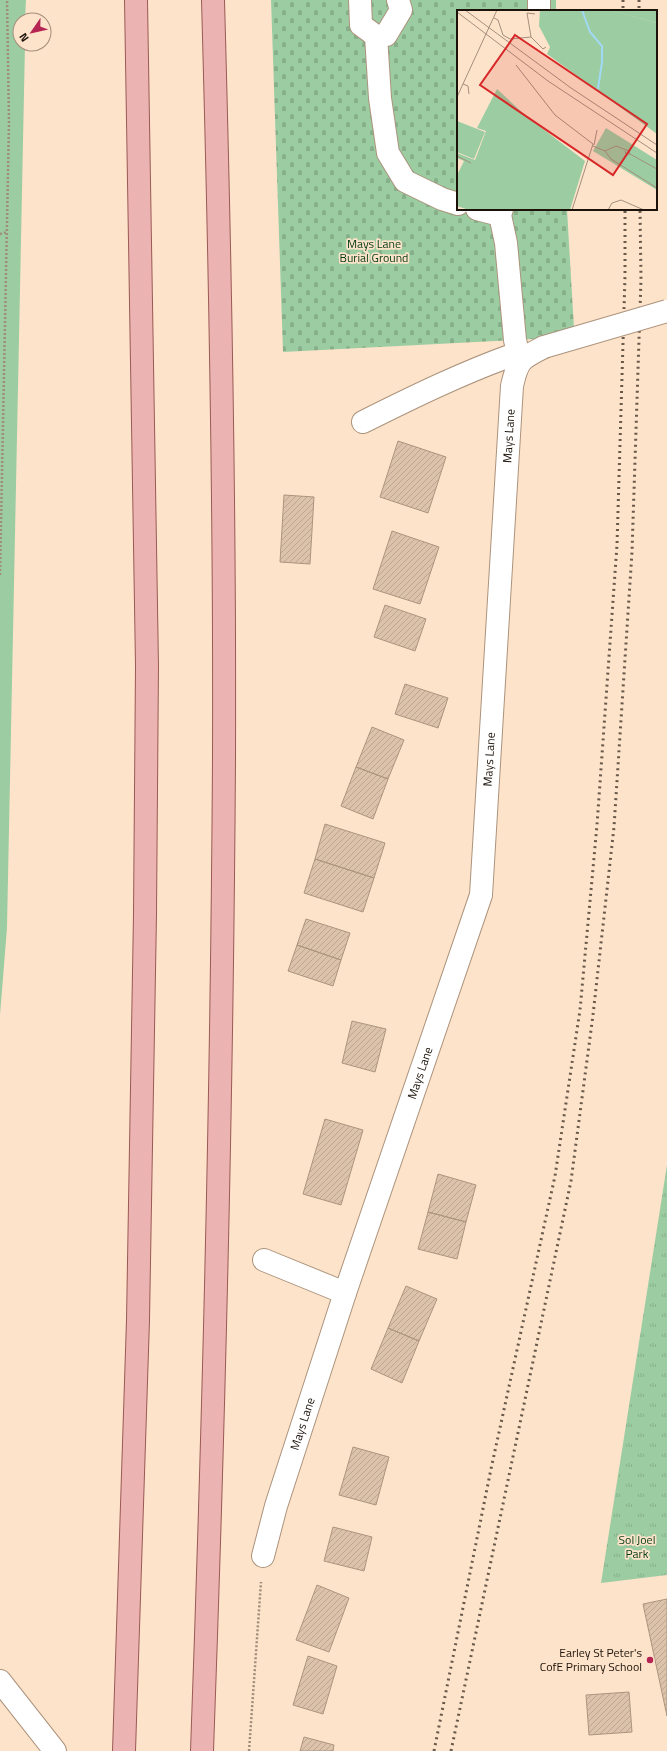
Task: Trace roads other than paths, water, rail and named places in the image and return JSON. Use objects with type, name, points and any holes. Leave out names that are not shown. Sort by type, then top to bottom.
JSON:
[{"type":"main road","points":[[124,1751],[138,1328],[145,914],[146,650],[136,0]]},
{"type":"main road","points":[[202,1751],[218,1174],[224,756],[220,260],[213,0]]},
{"type":"street","points":[[360,0],[361,25],[376,36],[386,35],[401,10],[398,0]]},
{"type":"street","points":[[376,36],[380,98],[388,152],[405,181],[442,199],[457,204]]},
{"type":"street","points":[[485,210],[501,212],[506,243],[515,340],[521,356]]},
{"type":"street","points":[[363,422],[419,394],[496,361],[521,356],[544,347],[667,311]]},
{"type":"street","name":"Mays Lane","points":[[264,1556],[276,1506],[345,1293],[481,895],[512,386],[516,368],[521,356]]},
{"type":"street","points":[[264,1260],[345,1293]]},
{"type":"street","points":[[0,1681],[55,1751]]},
{"type":"railway","points":[[623,0],[623,10]]},
{"type":"railway","points":[[639,0],[639,10]]},
{"type":"railway","points":[[434,1751],[491,1469],[555,1176],[580,1010],[597,825],[617,545],[625,276],[625,210]]},
{"type":"railway","points":[[451,1751],[571,1181],[593,1015],[614,827],[632,552],[641,279],[640,210]]},
{"type":"place","name":"Earley St Peter's CofE Primary School","points":[[650,1660]]},
{"type":"park label","name":"Mays Lane Burial Ground","points":[[374,251]]},
{"type":"park label","name":"Sol Joel Park","points":[[637,1547]]}]
